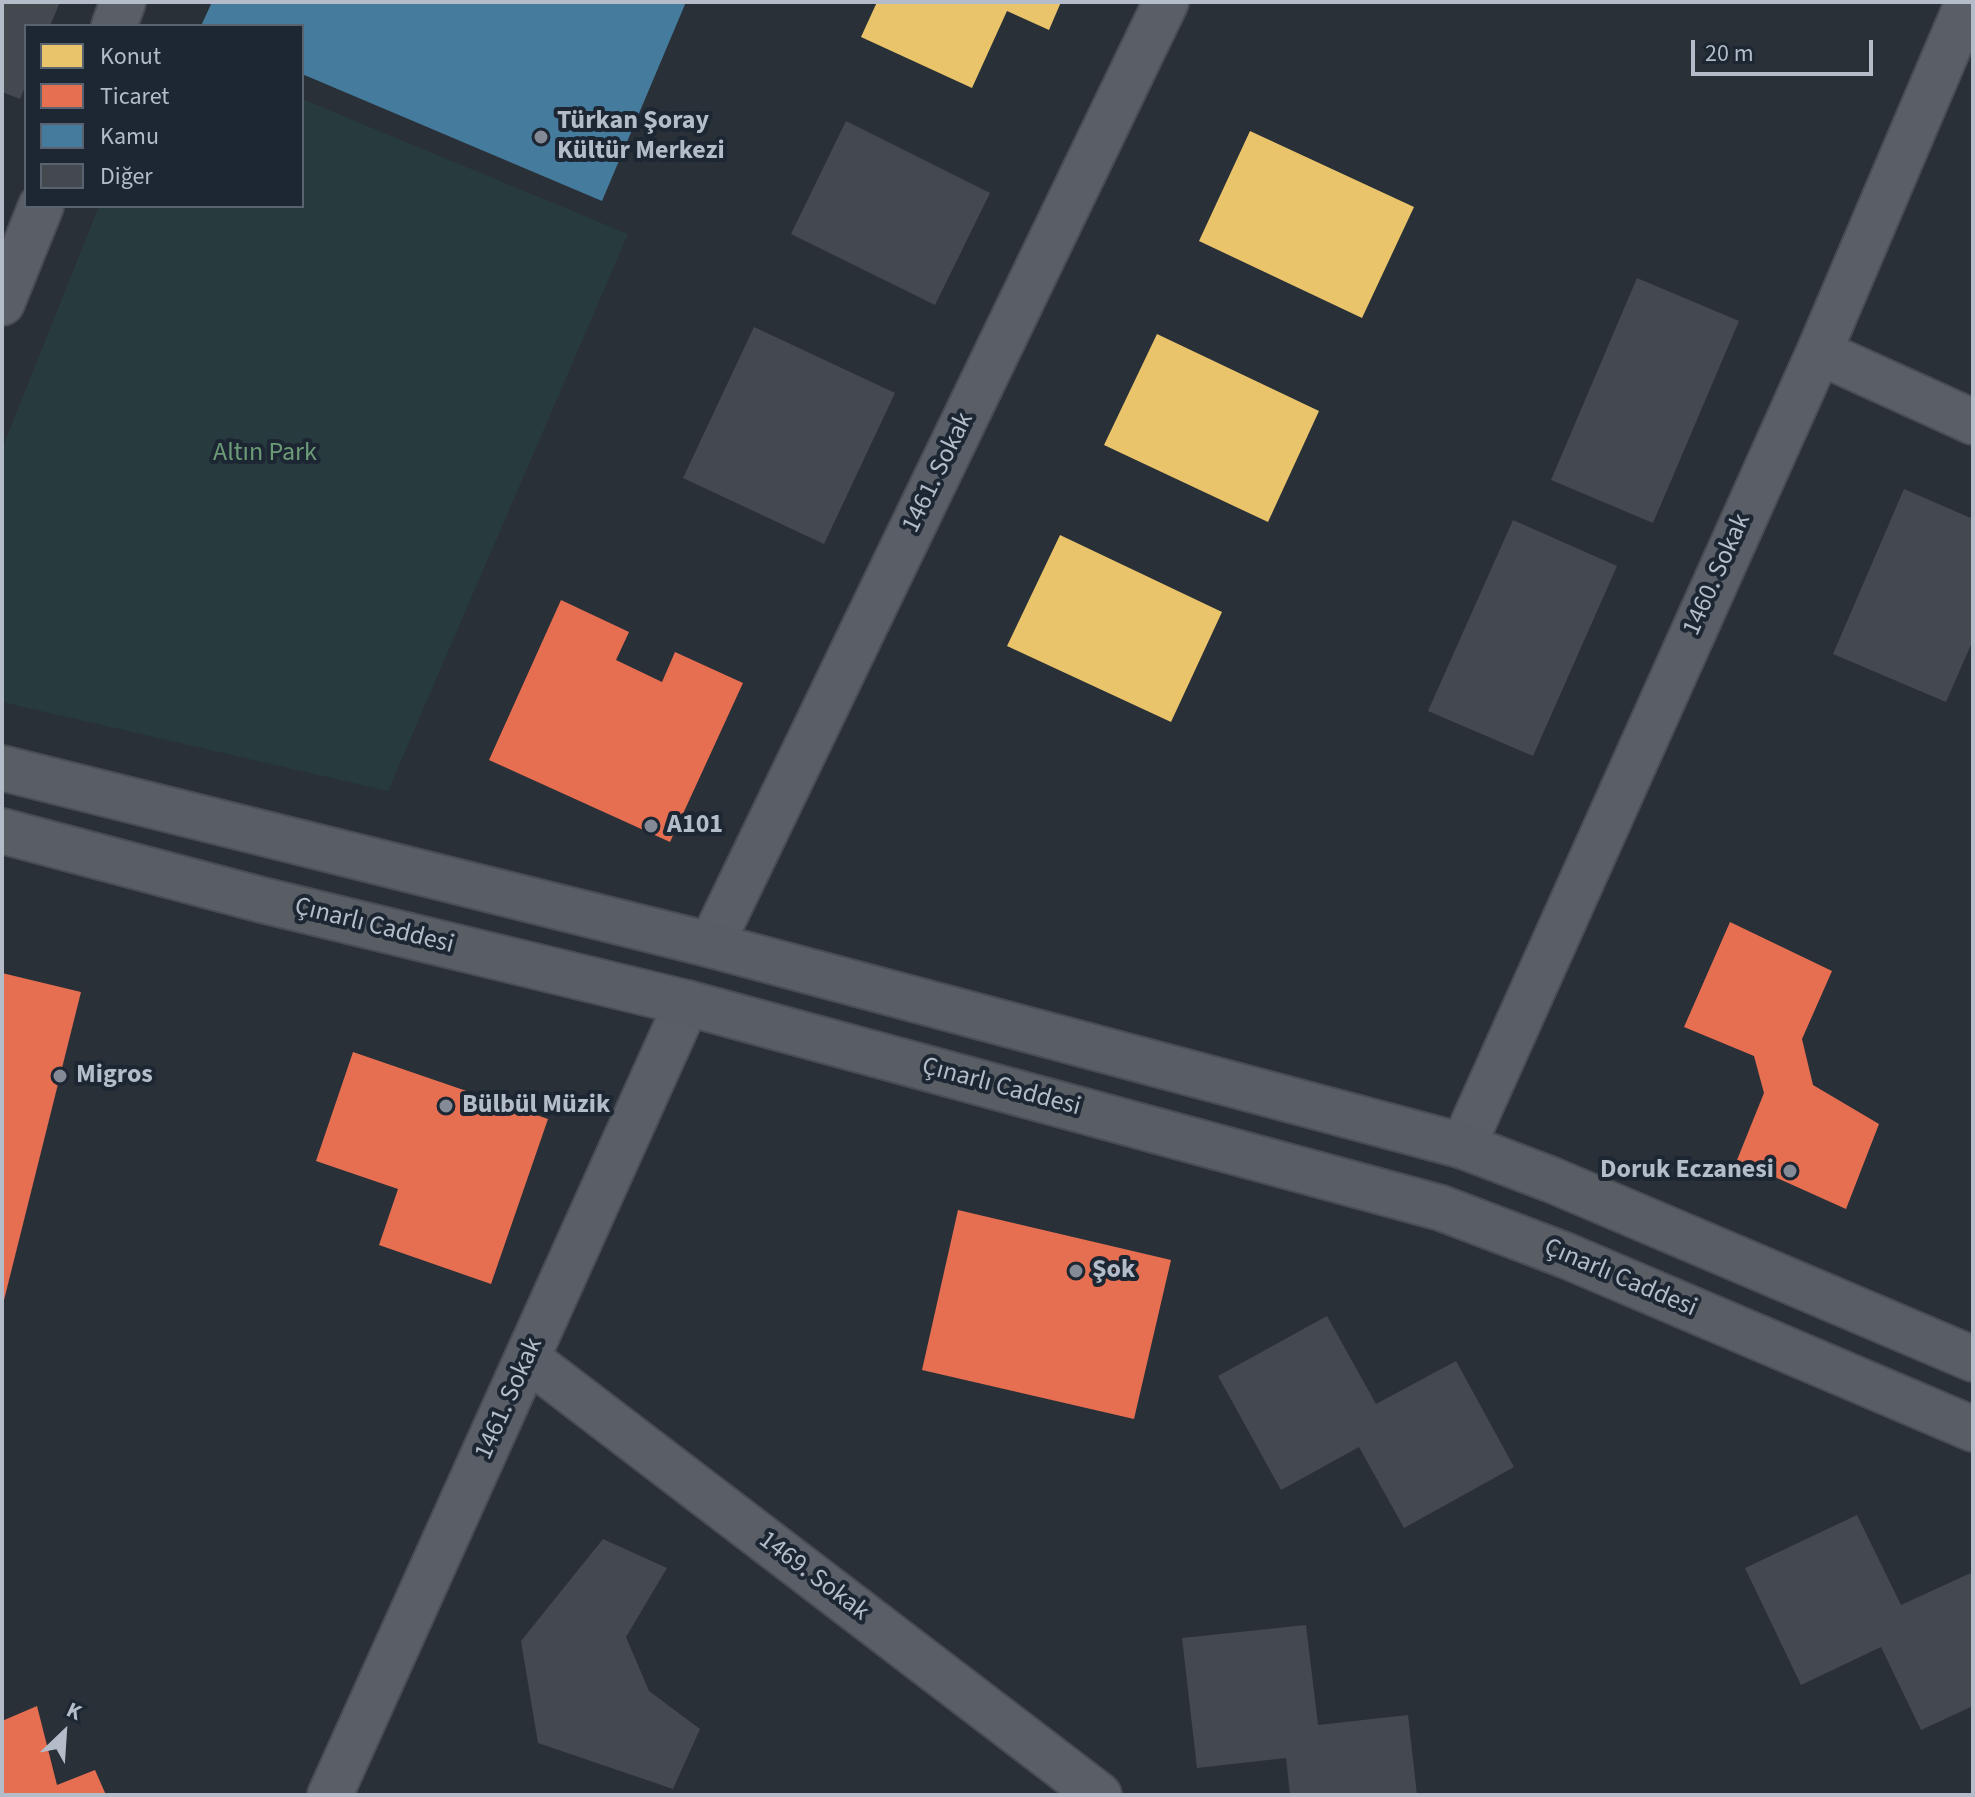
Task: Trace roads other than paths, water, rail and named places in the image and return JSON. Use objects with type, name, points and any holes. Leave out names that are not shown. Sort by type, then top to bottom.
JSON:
[{"type":"main road","points":[[2,768],[711,945],[1463,1146],[1552,1180],[1973,1359]]},
{"type":"main road","name":"Çınarlı Caddesi","points":[[2,831],[262,900],[687,1003],[1441,1208],[1567,1256],[1973,1429]]},
{"type":"main road","points":[[687,1003],[711,945]]},
{"type":"street","points":[[115,24],[123,2]]},
{"type":"street","name":"1461. Sokak","points":[[711,945],[1166,2]]},
{"type":"street","name":"1460. Sokak","points":[[1463,1146],[1819,352],[1968,2]]},
{"type":"street","points":[[2,303],[40,208]]},
{"type":"street","points":[[1819,352],[1973,422]]},
{"type":"street","name":"1461. Sokak","points":[[330,1795],[687,1003]]},
{"type":"street","name":"1469. Sokak","points":[[528,1359],[1099,1795]]},
{"type":"place","name":"Türkan Şoray Kültür Merkezi","points":[[541,137]]},
{"type":"place","name":"A101","points":[[651,826]]},
{"type":"place","name":"Migros","points":[[60,1076]]},
{"type":"place","name":"Bülbül Müzik","points":[[446,1106]]},
{"type":"place","name":"Doruk Eczanesi","points":[[1790,1171]]},
{"type":"place","name":"Şok","points":[[1076,1271]]},
{"type":"park label","name":"Altın Park","points":[[265,454]]}]
